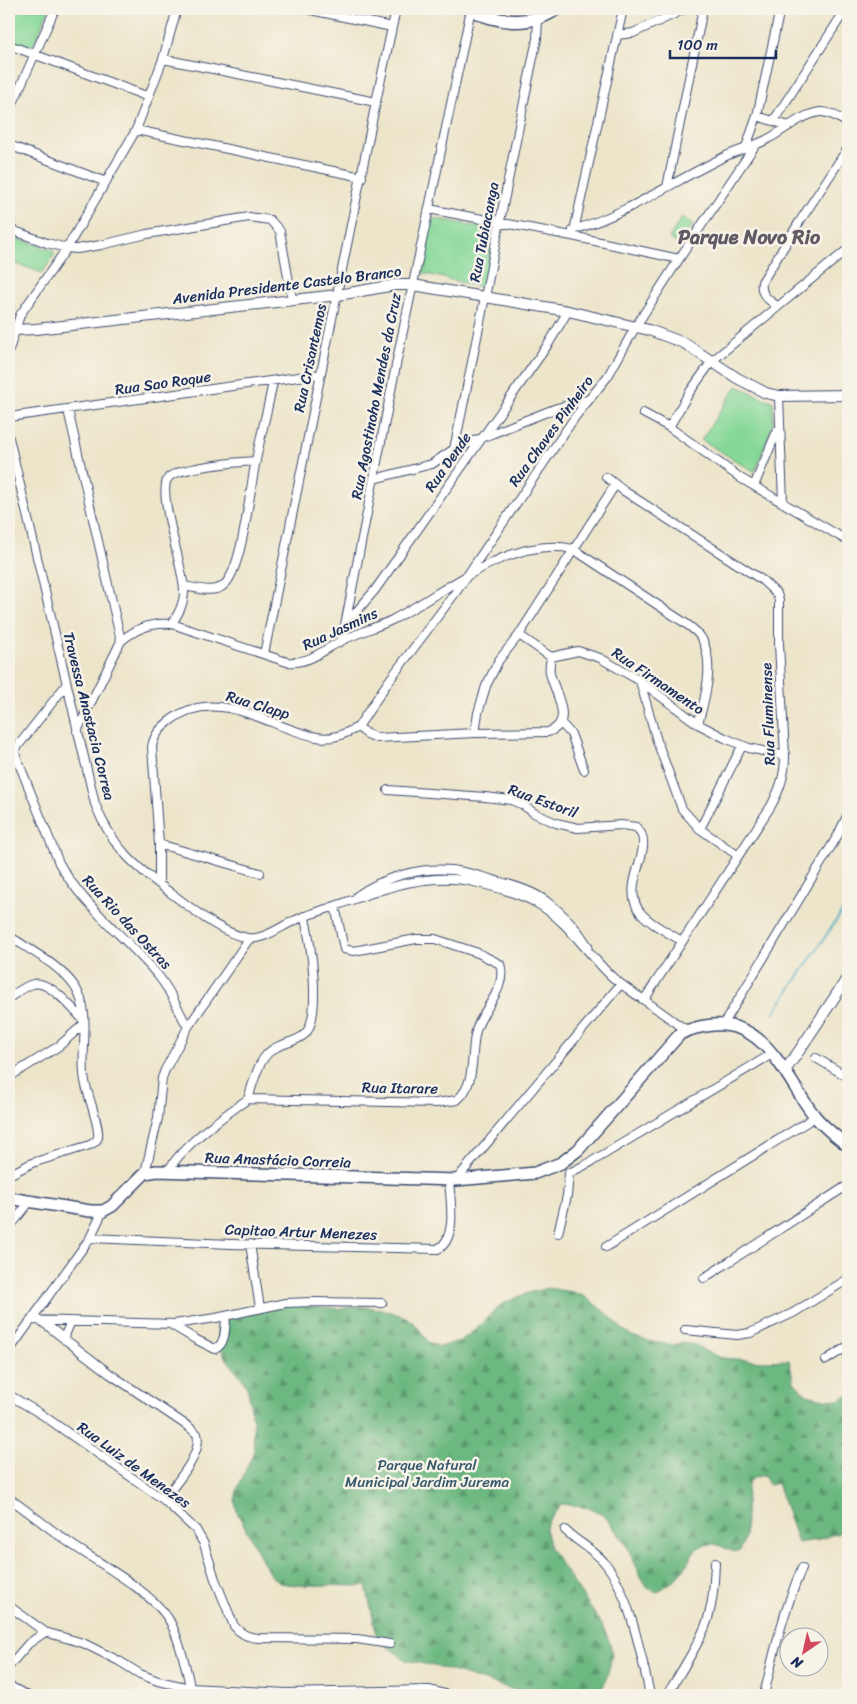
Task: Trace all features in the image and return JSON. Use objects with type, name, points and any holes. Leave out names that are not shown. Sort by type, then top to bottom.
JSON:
[{"type":"main road","points":[[470,9],[490,17],[520,22],[546,13]]},
{"type":"main road","points":[[687,1030],[723,1025],[740,1028],[751,1033],[762,1041],[772,1054],[814,1117],[848,1146]]},
{"type":"main road","name":"Rua Anastácio Correia","points":[[145,1173],[168,1171],[452,1180],[535,1173],[561,1163],[578,1150],[668,1046],[687,1030]]},
{"type":"main road","points":[[9,1198],[31,1200],[90,1211],[103,1211],[112,1206],[145,1173]]},
{"type":"street","points":[[9,112],[55,9]]},
{"type":"street","points":[[9,350],[11,329],[67,248],[136,130],[162,59],[177,9]]},
{"type":"street","points":[[306,9],[392,26]]},
{"type":"street","name":"Rua Crisantemos","points":[[264,654],[396,9]]},
{"type":"street","name":"Rua Agostinoho Mendes da Cruz","points":[[340,642],[470,9]]},
{"type":"street","points":[[573,233],[623,9]]},
{"type":"street","points":[[617,35],[632,33],[686,9]]},
{"type":"street","points":[[667,187],[704,9]]},
{"type":"street","points":[[746,147],[757,116],[780,9]]},
{"type":"street","points":[[774,120],[846,9]]},
{"type":"street","name":"Rua Tubiacanga","points":[[454,449],[486,298],[499,222],[536,39],[546,13]]},
{"type":"street","points":[[9,45],[149,97]]},
{"type":"street","points":[[162,59],[376,102]]},
{"type":"street","points":[[573,233],[608,218],[724,156],[766,141],[789,126],[820,112],[827,113],[848,124]]},
{"type":"street","points":[[757,116],[789,126]]},
{"type":"street","points":[[136,130],[362,177]]},
{"type":"street","name":"Rua Chaves Pinheiro","points":[[358,727],[388,682],[468,574],[575,417],[608,376],[636,326],[756,144]]},
{"type":"street","points":[[9,145],[106,182]]},
{"type":"street","points":[[777,306],[764,295],[762,282],[848,148]]},
{"type":"street","points":[[429,209],[573,233],[679,259]]},
{"type":"street","points":[[9,229],[67,248],[87,248],[157,233],[249,217],[270,220],[280,232],[292,300]]},
{"type":"street","points":[[669,427],[689,393],[712,361],[848,249]]},
{"type":"street","name":"Avenida Presidente Castelo Branco","points":[[11,329],[47,328],[338,295],[395,285],[413,285],[568,311],[636,326],[684,343],[754,387],[778,396],[848,395]]},
{"type":"street","name":"Rua Dende","points":[[345,625],[375,590],[549,343],[568,311]]},
{"type":"street","name":"Rua Sao Roque","points":[[9,417],[274,382],[320,374]]},
{"type":"street","points":[[184,586],[216,589],[228,581],[236,562],[274,382]]},
{"type":"street","points":[[778,396],[783,503]]},
{"type":"street","points":[[374,479],[432,464],[454,449],[509,426],[563,406],[590,399]]},
{"type":"street","points":[[563,406],[575,417]]},
{"type":"street","points":[[68,410],[121,641],[77,731]]},
{"type":"street","points":[[643,413],[669,427],[754,486],[848,541]]},
{"type":"street","points":[[498,414],[502,421],[509,426]]},
{"type":"street","points":[[754,486],[779,427]]},
{"type":"street","name":"Travessa Anastacia Correa","points":[[9,438],[95,804],[108,834],[116,845],[158,884],[222,928],[249,938]]},
{"type":"street","points":[[172,624],[184,598],[184,586],[166,504],[165,482],[170,476],[182,471],[233,463],[256,462]]},
{"type":"street","points":[[9,469],[17,477]]},
{"type":"street","name":"Rua Fluminense","points":[[606,477],[615,485],[762,580],[777,594],[780,606],[779,644],[785,756],[784,776],[771,806],[644,1000]]},
{"type":"street","points":[[475,733],[478,712],[486,686],[499,660],[519,635],[615,485]]},
{"type":"street","name":"Rua Jasmins","points":[[121,641],[127,635],[146,625],[172,624],[287,662],[300,662],[313,658],[340,642],[392,620],[468,574],[512,555],[544,546],[560,546],[573,549]]},
{"type":"street","points":[[573,549],[685,623],[701,637],[707,654],[708,665],[705,700],[698,724]]},
{"type":"street","points":[[358,727],[367,734],[377,738],[475,733],[548,732],[556,730],[561,723],[563,714],[549,671],[551,657],[519,635]]},
{"type":"street","name":"Rua Firmamento","points":[[551,657],[578,651],[600,658],[640,681],[698,724],[742,746],[785,756]]},
{"type":"street","points":[[640,681],[648,716],[675,793],[686,814],[700,829],[737,856]]},
{"type":"street","points":[[11,752],[66,685]]},
{"type":"street","name":"Rua Clapp","points":[[158,884],[160,844],[152,747],[157,732],[184,712],[198,707],[222,706],[317,737],[338,736],[358,727]]},
{"type":"street","points":[[561,723],[571,734],[584,770]]},
{"type":"street","points":[[700,829],[742,746]]},
{"type":"street","name":"Rua Rio das Ostras","points":[[11,752],[59,863],[67,877],[92,908],[121,935],[160,977],[170,991],[188,1027]]},
{"type":"street","name":"Rua Estoril","points":[[388,790],[511,800],[556,823],[578,828],[621,825],[636,827],[643,836],[644,843],[634,878],[633,891],[636,904],[642,914],[648,919],[682,941]]},
{"type":"street","points":[[723,1025],[838,835],[848,814]]},
{"type":"street","points":[[160,844],[260,873]]},
{"type":"street","points":[[145,1173],[158,1118],[162,1078],[165,1070],[188,1027],[249,938],[264,935],[304,916],[354,898],[364,890],[380,883],[414,872],[452,870],[482,876],[524,890],[546,901],[576,928],[594,958],[620,985],[687,1030]]},
{"type":"street","name":"Rua Itarare","points":[[248,1099],[436,1103],[457,1100],[467,1087],[471,1075],[471,1058],[476,1030],[493,1000],[500,982],[502,969],[500,964],[478,952],[435,938],[416,938],[347,951],[344,948],[336,906]]},
{"type":"street","points":[[168,1171],[176,1158],[184,1150],[248,1099],[259,1067],[270,1050],[305,1034],[310,1024],[314,993],[310,945],[304,916]]},
{"type":"street","points":[[9,936],[66,976],[80,996],[84,1022],[83,1075],[98,1136],[96,1140],[85,1147],[32,1162],[9,1175]]},
{"type":"street","points":[[784,1072],[805,1044],[848,977]]},
{"type":"street","points":[[9,998],[32,984],[40,984],[51,989],[84,1022]]},
{"type":"street","points":[[452,1180],[620,985]]},
{"type":"street","points":[[9,1077],[59,1046],[84,1022]]},
{"type":"street","points":[[569,1173],[591,1162],[772,1054]]},
{"type":"street","points":[[816,1058],[848,1077]]},
{"type":"street","points":[[606,1247],[814,1117]]},
{"type":"street","points":[[558,1233],[567,1196],[569,1173],[561,1163]]},
{"type":"street","name":"Capitao Artur Menezes","points":[[90,1238],[438,1249],[448,1240],[452,1223],[452,1180]]},
{"type":"street","points":[[704,1278],[848,1185]]},
{"type":"street","points":[[9,1228],[31,1200]]},
{"type":"street","points":[[9,1351],[90,1238],[103,1211]]},
{"type":"street","points":[[250,1244],[260,1308]]},
{"type":"street","points":[[686,1330],[737,1335],[750,1333],[793,1313],[848,1279]]},
{"type":"street","points":[[32,1320],[170,1324],[226,1317],[285,1303],[382,1304]]},
{"type":"street","points":[[42,1305],[50,1320]]},
{"type":"street","points":[[170,1324],[195,1340],[215,1349],[223,1342],[226,1317]]},
{"type":"street","points":[[40,1320],[110,1374],[197,1434],[198,1445],[193,1458],[164,1500]]},
{"type":"street","points":[[65,1340],[71,1321]]},
{"type":"street","points":[[826,1360],[848,1346]]},
{"type":"street","name":"Rua Luiz de Menezes","points":[[9,1395],[41,1414],[164,1500],[191,1525],[204,1544],[215,1579],[234,1626],[239,1632],[258,1638],[350,1639],[390,1644]]},
{"type":"street","points":[[9,1498],[156,1604],[168,1619],[175,1635],[191,1691]]},
{"type":"street","points":[[565,1530],[593,1550],[605,1562],[621,1589],[639,1647],[650,1695]]},
{"type":"street","points":[[667,1695],[695,1648],[705,1626],[714,1590],[715,1563]]},
{"type":"street","points":[[764,1695],[778,1635],[791,1592],[802,1568]]},
{"type":"street","points":[[9,1606],[45,1632],[83,1643],[140,1674],[191,1691],[286,1694],[428,1693],[448,1695]]},
{"type":"street","points":[[9,1666],[28,1644],[45,1632]]},
{"type":"street","points":[[9,1686],[27,1695]]},
{"type":"green space","points":[[9,9],[49,9],[31,50],[9,42]]},
{"type":"green space","points":[[682,217],[693,224],[679,245],[669,238]]},
{"type":"green space","points":[[433,218],[492,229],[494,233],[484,288],[423,273],[420,269]]},
{"type":"green space","points":[[17,238],[52,250],[55,254],[42,273],[9,261]]},
{"type":"green space","points":[[737,386],[773,403],[773,423],[755,472],[701,440]]},
{"type":"green space","name":"Parque Natural Municipal Jardim Jurema","points":[[547,1288],[573,1292],[585,1297],[632,1336],[671,1345],[684,1343],[696,1345],[722,1358],[763,1361],[789,1360],[794,1382],[807,1395],[839,1400],[848,1395],[848,1530],[816,1540],[798,1543],[777,1483],[769,1485],[764,1475],[756,1477],[749,1481],[745,1536],[740,1551],[732,1551],[715,1544],[704,1545],[693,1553],[687,1565],[678,1576],[657,1592],[646,1587],[626,1544],[603,1514],[589,1508],[562,1504],[548,1521],[545,1529],[550,1548],[602,1625],[610,1643],[612,1656],[603,1687],[591,1695],[531,1695],[442,1668],[406,1660],[378,1640],[366,1586],[296,1585],[280,1583],[270,1575],[237,1512],[235,1502],[237,1490],[254,1451],[253,1421],[248,1390],[242,1378],[225,1357],[220,1347],[217,1329],[223,1320],[290,1304],[341,1309],[356,1306],[381,1309],[406,1317],[415,1324],[429,1343],[440,1347],[460,1341],[502,1304],[525,1294]]},
{"type":"waterway","points":[[773,1014],[848,903]]},
{"type":"district","name":"Parque Novo Rio","points":[[749,237]]}]
